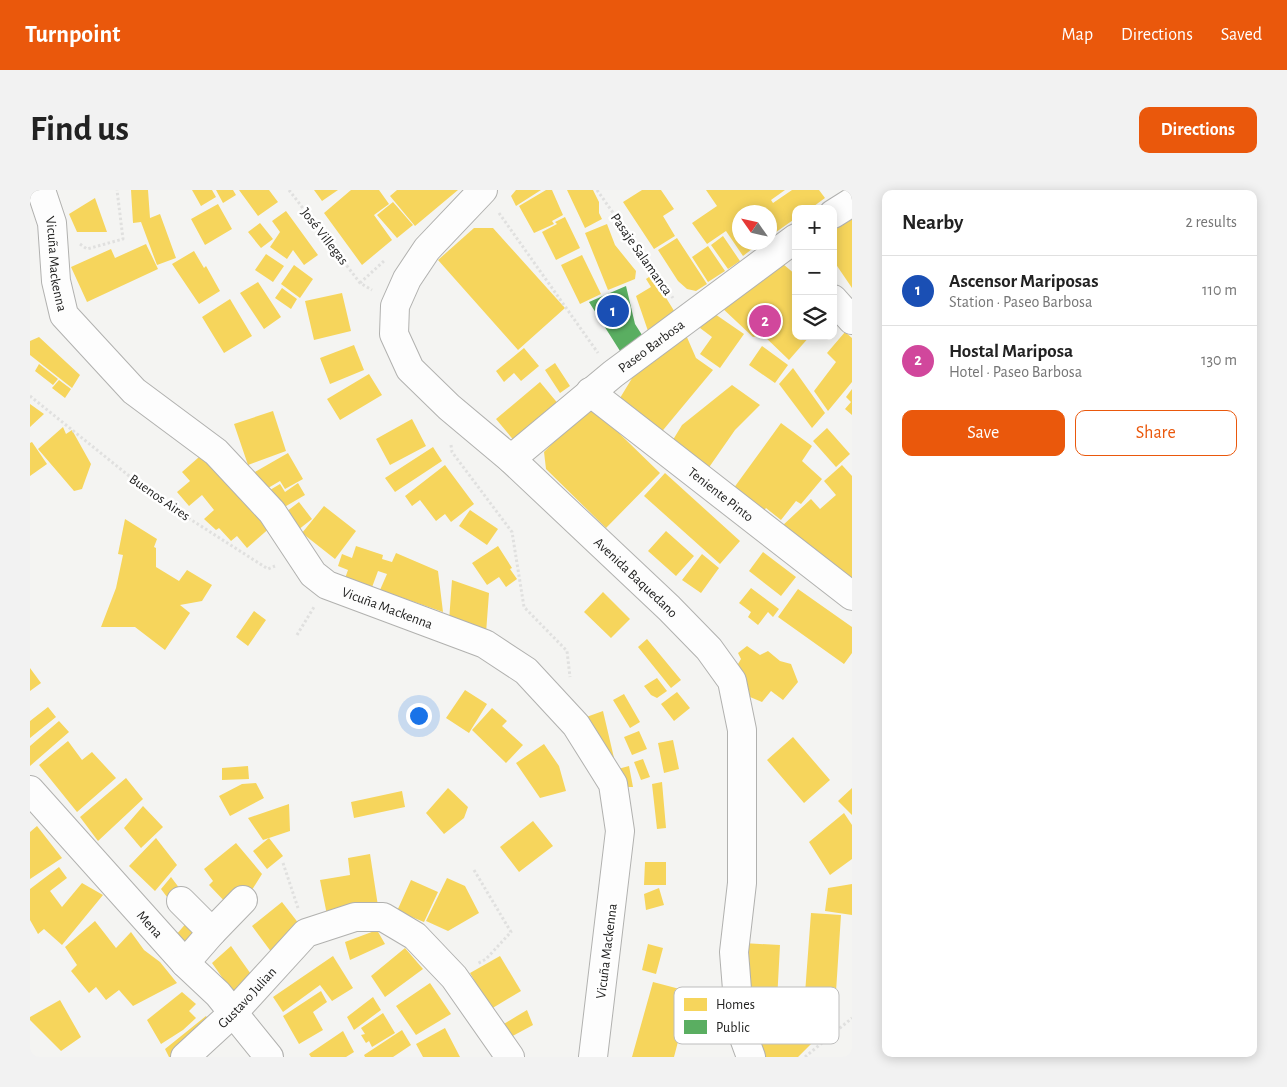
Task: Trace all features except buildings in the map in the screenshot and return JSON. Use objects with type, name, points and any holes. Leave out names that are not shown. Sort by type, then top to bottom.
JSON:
[{"type":"street","name":"Vicuña Mackenna","points":[[41,190],[52,223],[56,281],[64,315],[134,391],[216,452],[272,512],[313,574],[328,586],[485,644],[526,671],[576,725],[614,784],[620,831],[594,1057]]},
{"type":"street","name":"Avenida Baquedano","points":[[483,190],[427,249],[407,279],[395,306],[394,334],[410,369],[448,408],[511,460],[709,649],[732,681],[742,730],[742,883],[734,952],[737,987]]},
{"type":"street","points":[[837,211],[852,202]]},
{"type":"street","name":"Paseo Barbosa","points":[[511,460],[613,374],[687,319],[792,247]]},
{"type":"street","points":[[837,303],[852,320]]},
{"type":"street","name":"Teniente Pinto","points":[[590,392],[852,596]]},
{"type":"street","name":"Mena","points":[[30,790],[186,963],[218,994],[269,1057]]},
{"type":"street","points":[[186,963],[212,932],[243,900]]},
{"type":"street","points":[[182,901],[212,932]]},
{"type":"street","name":"Gustavo Julian","points":[[185,1057],[233,1013],[306,933],[355,917],[383,917],[415,936],[454,977],[510,1057]]},
{"type":"street","name":"Avenida Baquedano","points":[[746,1044],[751,1057]]},
{"type":"path","points":[[52,223],[87,248],[123,239],[117,190]]},
{"type":"path","name":"José Villegas","points":[[289,190],[360,282]]},
{"type":"path","points":[[483,190],[613,374]]},
{"type":"path","name":"Pasaje Salamanca","points":[[598,190],[687,319]]},
{"type":"path","name":"Buenos Aires","points":[[30,396],[154,496],[268,568],[300,554]]},
{"type":"path","points":[[448,408],[452,452],[512,532],[524,607],[567,651],[571,679]]},
{"type":"path","points":[[283,863],[306,933]]},
{"type":"path","points":[[454,977],[486,959],[511,932],[474,870]]},
{"type":"path","points":[[839,1029],[852,1018]]},
{"type":"path","points":[[805,1057],[821,1044]]},
{"type":"place","name":"Ascensor Mariposas","points":[[613,311]]},
{"type":"place","name":"Hostal Mariposa","points":[[765,321]]}]
